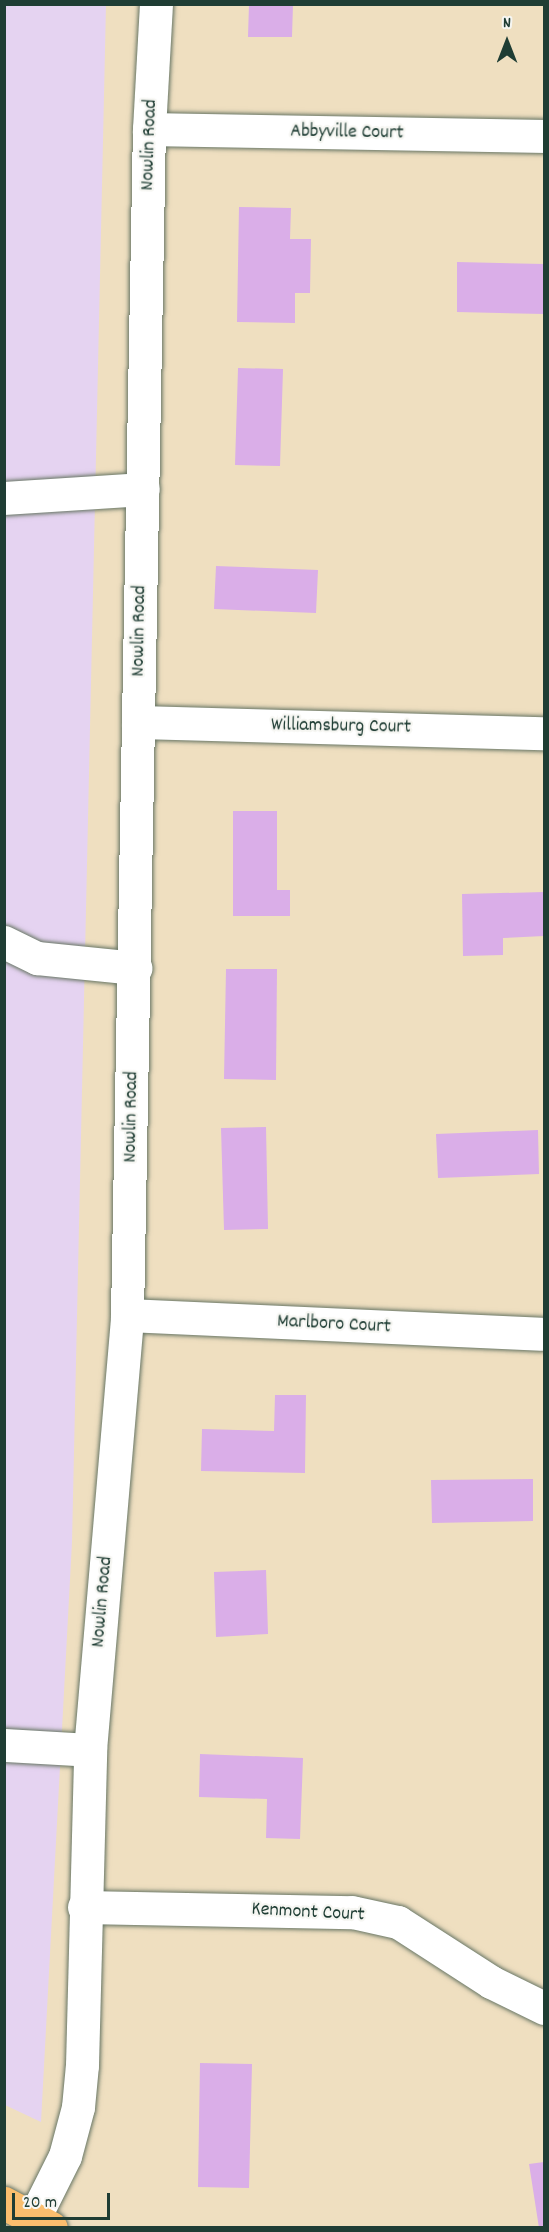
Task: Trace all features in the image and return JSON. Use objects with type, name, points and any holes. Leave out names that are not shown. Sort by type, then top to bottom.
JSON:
[{"type":"main road","points":[[4,2203],[38,2224]]},
{"type":"street","name":"Nowlin Road","points":[[38,2224],[65,2156],[78,2107],[82,2064],[84,1907],[90,1750],[127,1315],[149,129],[156,4]]},
{"type":"street","name":"Abbyville Court","points":[[149,129],[544,136]]},
{"type":"street","points":[[4,498],[143,489]]},
{"type":"street","name":"Williamsburg Court","points":[[138,722],[544,732]]},
{"type":"street","points":[[4,942],[37,958],[135,968]]},
{"type":"street","name":"Marlboro Court","points":[[127,1315],[541,1334]]},
{"type":"street","points":[[4,1745],[90,1750]]},
{"type":"street","name":"Kenmont Court","points":[[84,1907],[352,1912],[387,1919],[398,1922],[491,1982],[544,2008]]},
{"type":"shaded area","points":[[106,4],[72,1542],[41,2122],[5,2105],[4,5]]},
{"type":"building","points":[[249,4],[293,4],[292,37],[248,37]]},
{"type":"building","points":[[239,207],[291,208],[290,239],[311,239],[310,293],[295,293],[295,323],[237,322]]},
{"type":"building","points":[[457,262],[544,264],[544,314],[457,312]]},
{"type":"building","points":[[238,368],[283,369],[280,466],[235,465]]},
{"type":"building","points":[[216,566],[318,570],[316,613],[214,609]]},
{"type":"building","points":[[233,811],[277,811],[277,890],[290,890],[290,916],[233,916]]},
{"type":"building","points":[[544,892],[544,936],[503,938],[503,955],[463,956],[462,894]]},
{"type":"building","points":[[226,969],[277,969],[276,1080],[224,1079]]},
{"type":"building","points":[[266,1127],[268,1229],[224,1230],[221,1128]]},
{"type":"building","points":[[538,1130],[539,1174],[438,1178],[436,1134]]},
{"type":"building","points":[[275,1395],[306,1395],[305,1473],[201,1471],[202,1429],[274,1431]]},
{"type":"building","points":[[533,1479],[533,1521],[432,1523],[431,1480]]},
{"type":"building","points":[[266,1570],[268,1634],[216,1637],[214,1572]]},
{"type":"building","points":[[200,1754],[303,1758],[300,1839],[266,1838],[267,1799],[199,1797]]},
{"type":"building","points":[[200,2063],[252,2064],[249,2188],[198,2187]]},
{"type":"building","points":[[544,2162],[544,2228],[539,2228],[529,2164]]}]
